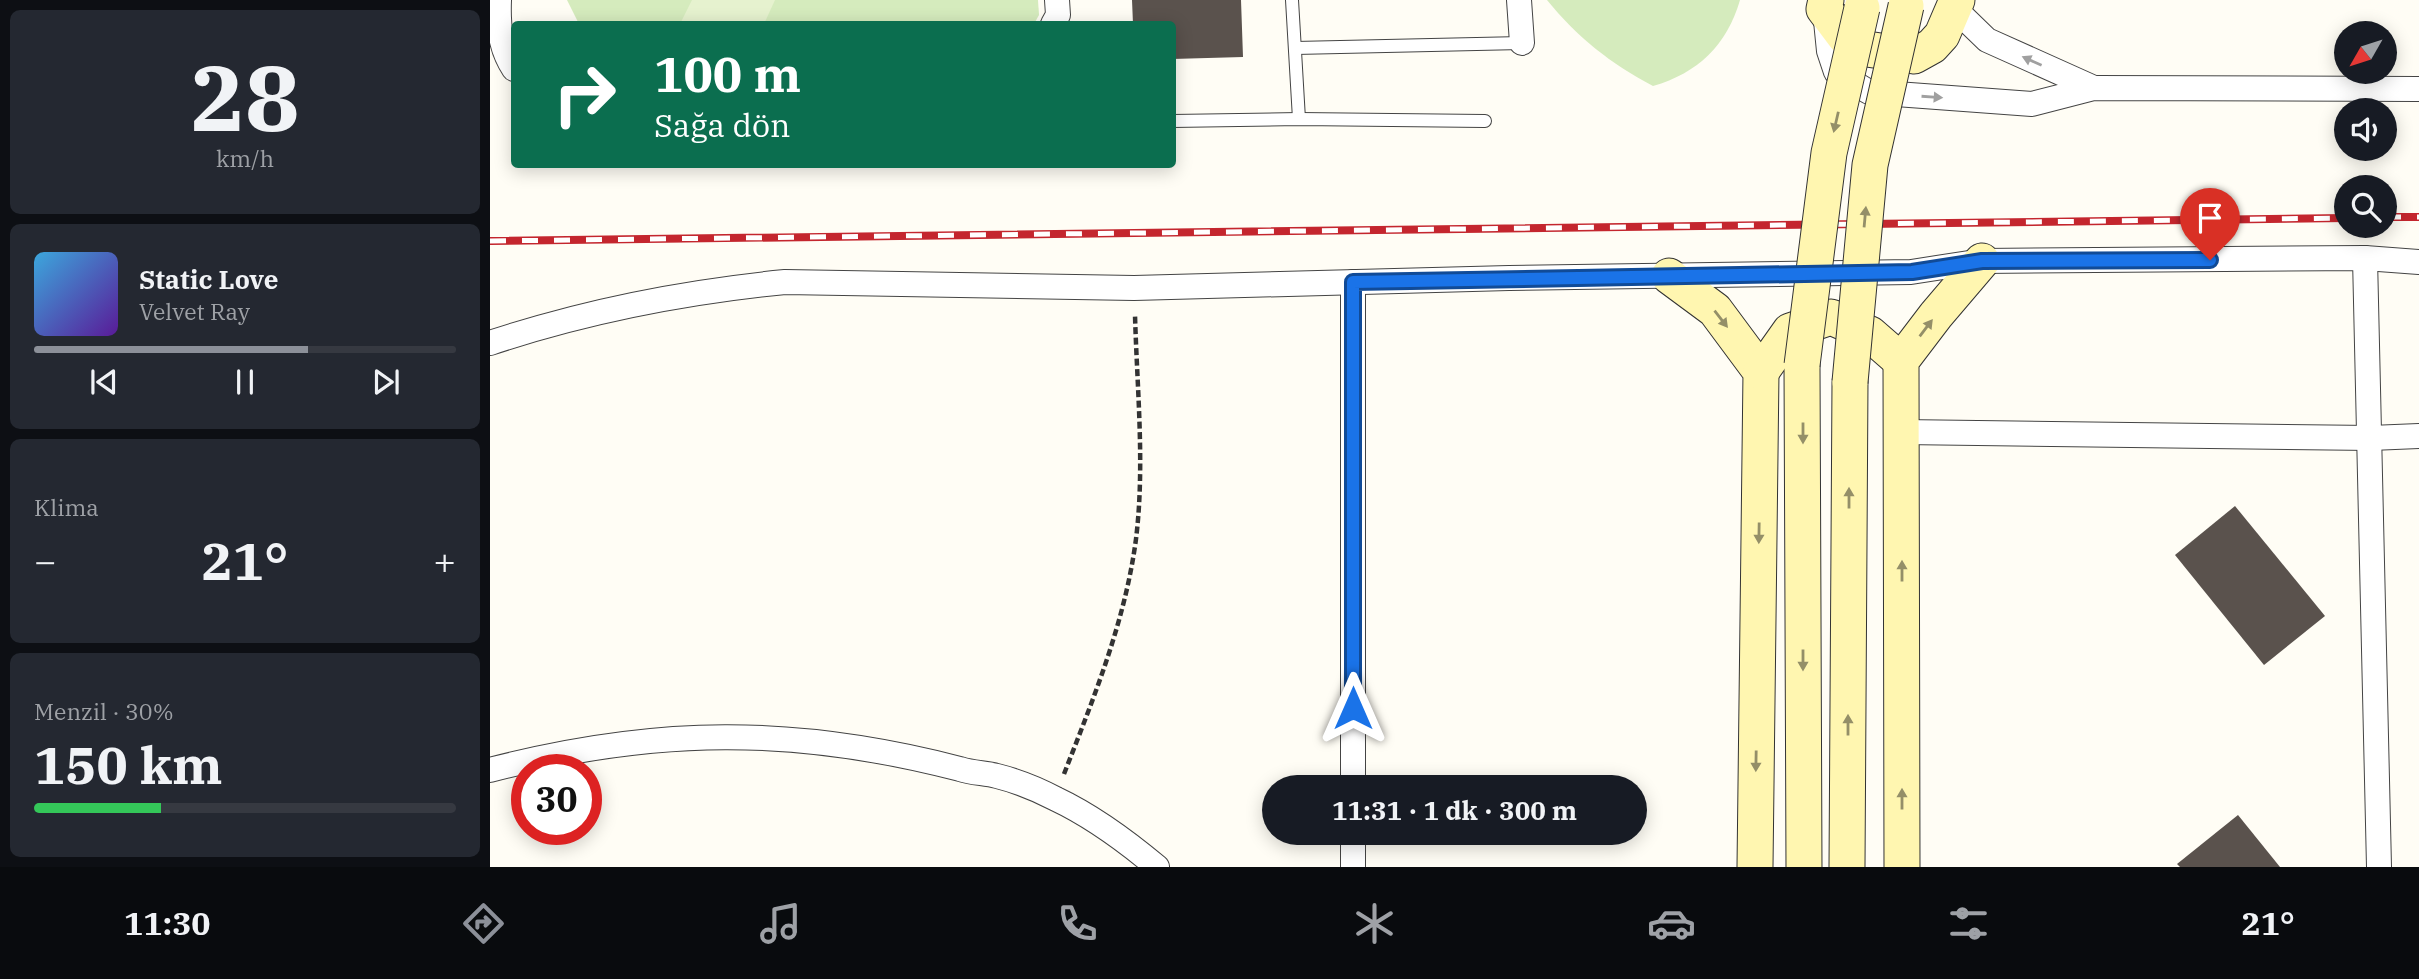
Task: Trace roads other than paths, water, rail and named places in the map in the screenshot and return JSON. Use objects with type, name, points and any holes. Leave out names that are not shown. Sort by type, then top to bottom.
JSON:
[{"type":"street","points":[[499,0],[499,30],[511,63]]},
{"type":"street","points":[[1055,21],[1058,15],[1057,0]]},
{"type":"street","points":[[1519,0],[1522,44]]},
{"type":"street","points":[[1847,867],[1850,382],[1870,165],[1907,3]]},
{"type":"street","points":[[1825,4],[1845,37],[1867,49],[1914,56],[1932,46],[1942,36],[1956,5],[1987,40],[2094,88]]},
{"type":"street","points":[[1825,4],[1829,51],[1836,72],[1869,92],[2032,104],[2094,88],[2419,89]]},
{"type":"street","points":[[1804,867],[1802,365],[1829,153],[1862,4]]},
{"type":"street","points":[[2365,258],[2379,867]]},
{"type":"street","points":[[490,343],[616,307],[734,287],[785,282],[1134,288],[1912,272],[1982,261],[2365,258],[2419,262]]},
{"type":"street","points":[[1902,867],[1900,361],[1982,261]]},
{"type":"street","points":[[1669,275],[1715,310],[1760,372]]},
{"type":"street","points":[[1353,282],[1353,775]]},
{"type":"street","points":[[1755,867],[1760,372],[1790,331],[1831,317],[1870,334],[1900,361]]},
{"type":"street","points":[[1902,432],[2371,438],[2419,436]]},
{"type":"street","points":[[490,770],[565,752],[645,740],[716,736],[774,738],[859,747],[997,776],[1055,798],[1095,821],[1157,867]]},
{"type":"street","points":[[1353,845],[1353,867]]},
{"type":"lane","points":[[1292,0],[1299,118]]},
{"type":"lane","points":[[1295,48],[1522,44]]},
{"type":"lane","points":[[1176,121],[1299,118],[1485,121]]},
{"type":"railway","points":[[2397,217],[2419,217]]},
{"type":"railway","points":[[490,241],[2334,218]]}]
